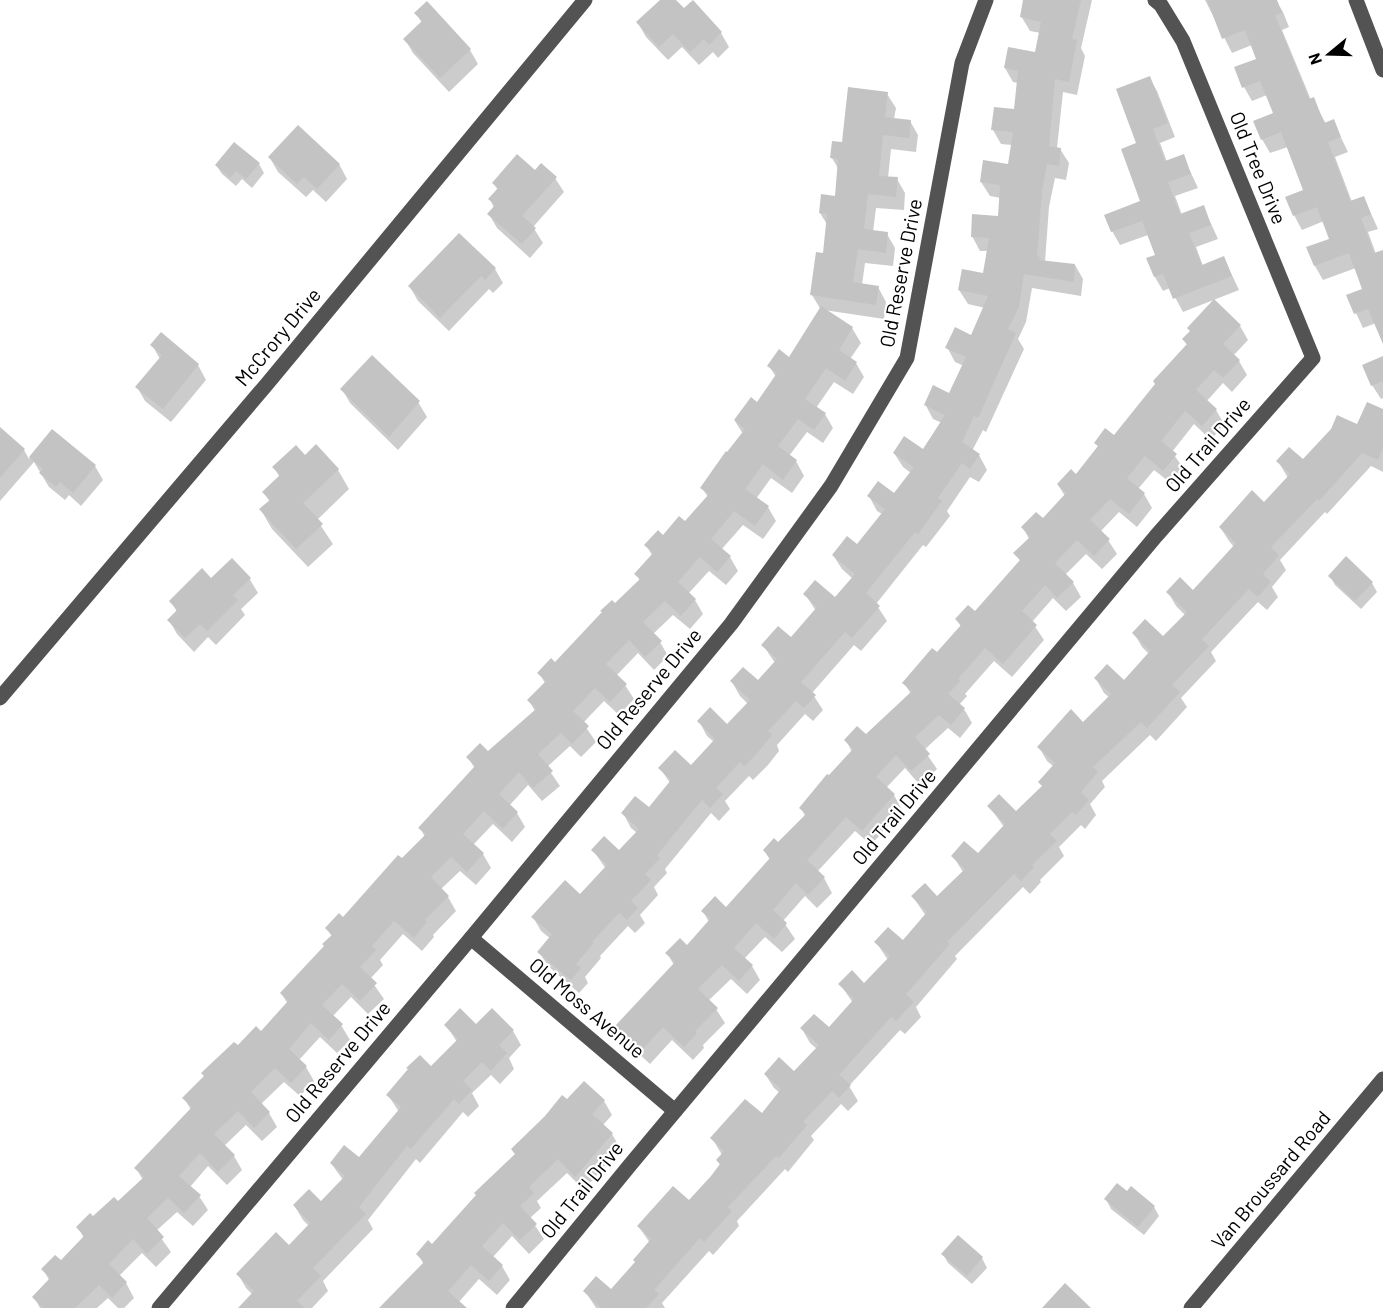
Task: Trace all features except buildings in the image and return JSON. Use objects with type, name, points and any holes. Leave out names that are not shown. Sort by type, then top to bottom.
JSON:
[{"type":"street","name":"McCrory Drive","points":[[0,698],[267,384],[585,0]]},
{"type":"street","name":"Old Reserve Drive","points":[[159,1308],[471,938],[731,624],[831,486],[907,358],[962,63],[986,0]]},
{"type":"street","name":"Old Tree Drive","points":[[1155,0],[1161,5],[1183,41],[1313,358]]},
{"type":"street","points":[[1356,0],[1383,69]]},
{"type":"street","name":"Old Trail Drive","points":[[513,1308],[1156,536],[1313,358]]},
{"type":"street","name":"Old Moss Avenue","points":[[471,938],[675,1111]]},
{"type":"street","name":"Van Broussard Road","points":[[1191,1308],[1383,1079]]}]
